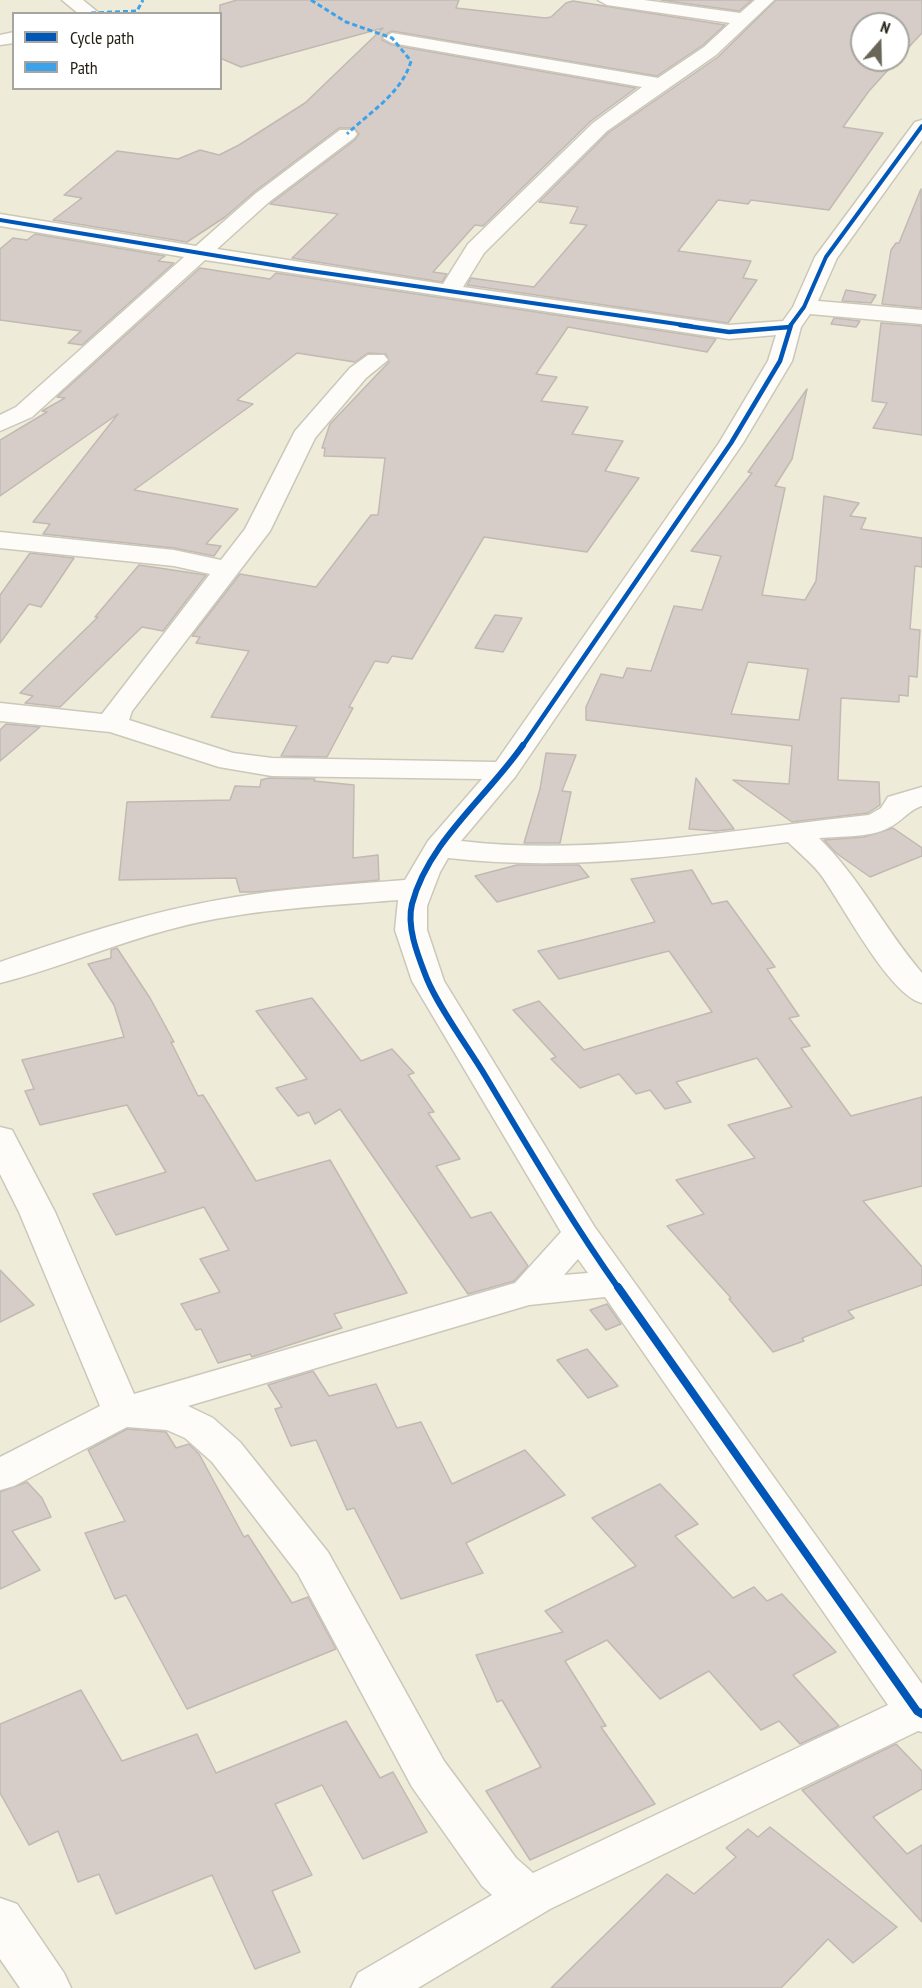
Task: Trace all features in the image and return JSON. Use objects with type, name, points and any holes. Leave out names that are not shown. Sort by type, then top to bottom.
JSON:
[{"type":"street","points":[[71,0],[88,12]]},
{"type":"street","points":[[607,0],[742,19]]},
{"type":"street","points":[[600,127],[710,51],[765,0]]},
{"type":"street","points":[[392,38],[658,84],[600,127],[476,249],[449,291]]},
{"type":"street","points":[[375,1988],[532,1895],[919,1713],[580,1234],[428,981],[411,930],[411,906],[416,889],[439,848],[505,771],[731,443],[780,361],[797,317],[826,257],[922,126]]},
{"type":"street","points":[[0,424],[24,412],[262,198],[346,134]]},
{"type":"street","points":[[0,220],[202,254],[729,332],[797,317],[922,317]]},
{"type":"street","points":[[729,332],[780,361]]},
{"type":"street","points":[[113,724],[118,710],[257,531],[304,436],[358,373],[376,360]]},
{"type":"street","points":[[0,540],[174,558],[228,570]]},
{"type":"street","points":[[0,712],[113,724],[229,761],[272,767],[505,771]]},
{"type":"street","points":[[439,848],[512,857],[650,849],[794,831],[876,824],[892,814],[899,803],[922,790]]},
{"type":"street","points":[[794,831],[831,867],[891,957],[922,993]]},
{"type":"street","points":[[0,973],[146,926],[197,913],[282,901],[416,889]]},
{"type":"street","points":[[0,1138],[37,1212],[122,1412]]},
{"type":"street","points":[[528,1293],[580,1234]]},
{"type":"street","points":[[0,1474],[122,1412],[528,1293],[615,1283]]},
{"type":"street","points":[[122,1412],[173,1416],[199,1428],[226,1452],[313,1563],[428,1774],[499,1872],[515,1886],[532,1895]]},
{"type":"street","points":[[0,1919],[47,1988]]},
{"type":"building","points":[[237,0],[459,0],[456,8],[545,18],[551,17],[566,3],[573,1],[725,25],[703,45],[657,76],[392,31],[382,36],[382,40],[392,45],[636,88],[591,121],[483,226],[475,225],[433,272],[447,274],[442,282],[292,258],[338,214],[270,204],[355,140],[359,134],[354,128],[339,128],[254,192],[225,217],[187,242],[53,220],[82,198],[64,195],[117,151],[178,159],[200,150],[219,155],[239,145],[305,103],[383,28],[241,67],[222,59],[220,5]]},
{"type":"building","points":[[661,0],[752,0],[739,11]]},
{"type":"building","points":[[776,0],[922,0],[922,33],[910,46],[910,12],[850,12],[850,72],[886,72],[843,127],[883,133],[829,210],[751,200],[748,204],[718,200],[678,251],[751,261],[743,278],[757,280],[728,323],[467,285],[471,278],[534,287],[587,225],[570,223],[578,207],[539,202],[608,133],[718,57]]},
{"type":"building","points":[[921,189],[922,308],[882,304],[891,250],[896,243],[899,243]]},
{"type":"building","points":[[35,234],[165,256],[158,261],[174,263],[82,345],[68,343],[81,331],[0,320],[0,249],[13,238],[27,240]]},
{"type":"building","points":[[200,268],[270,279],[276,273],[716,339],[707,352],[568,327],[536,374],[557,377],[541,401],[588,407],[572,434],[623,441],[605,471],[639,478],[587,552],[484,537],[412,659],[392,656],[388,663],[375,661],[349,707],[353,708],[327,757],[281,756],[297,726],[211,717],[249,651],[196,643],[200,637],[192,636],[240,574],[316,587],[371,515],[378,515],[385,458],[324,456],[325,448],[322,448],[330,424],[389,362],[386,354],[368,353],[355,362],[297,353],[237,400],[253,404],[134,490],[238,509],[206,544],[221,546],[214,556],[174,548],[43,534],[50,524],[33,522],[118,414],[0,496],[0,440],[47,412],[42,411],[65,398],[57,397]]},
{"type":"building","points":[[846,290],[876,295],[871,303],[842,301]]},
{"type":"building","points":[[834,318],[860,321],[856,327],[831,324]]},
{"type":"building","points":[[881,323],[922,326],[922,435],[873,428],[887,403],[872,401]]},
{"type":"building","points":[[807,389],[792,459],[775,486],[785,488],[762,595],[805,600],[816,581],[824,496],[859,503],[850,516],[866,518],[861,529],[922,538],[922,567],[915,566],[910,629],[920,630],[917,677],[909,676],[908,696],[899,695],[899,702],[841,698],[838,780],[879,782],[880,805],[868,813],[792,822],[733,780],[789,784],[792,746],[586,720],[586,707],[601,674],[623,678],[627,668],[651,671],[674,606],[702,610],[721,556],[691,551],[752,473],[748,472]],"holes":[[[748,662],[808,669],[799,720],[731,714]]]},
{"type":"building","points":[[30,553],[74,558],[41,607],[29,604],[0,643],[0,595]]},
{"type":"building","points":[[139,565],[206,575],[163,631],[142,627],[60,707],[25,703],[33,696],[20,693],[98,617],[95,617]]},
{"type":"building","points":[[495,615],[522,618],[503,652],[475,648]]},
{"type":"building","points":[[6,724],[40,727],[0,761],[0,730]]},
{"type":"building","points":[[546,753],[576,755],[562,791],[571,792],[560,843],[524,843],[540,789]]},
{"type":"building","points":[[269,778],[315,779],[314,781],[354,785],[353,858],[378,855],[379,880],[240,892],[236,878],[119,880],[127,802],[230,800],[235,786],[260,787],[261,780]]},
{"type":"building","points":[[696,778],[734,829],[716,831],[689,829]]},
{"type":"building","points":[[893,828],[922,848],[922,856],[870,877],[836,853],[824,840],[864,837]]},
{"type":"building","points":[[517,865],[579,865],[589,877],[497,902],[475,876]]},
{"type":"building","points":[[692,870],[712,904],[727,901],[775,967],[767,969],[799,1016],[789,1018],[810,1046],[801,1048],[851,1116],[922,1097],[922,1186],[863,1201],[922,1267],[922,1285],[848,1311],[854,1318],[802,1338],[804,1341],[773,1352],[729,1299],[731,1298],[667,1226],[704,1214],[676,1180],[755,1158],[728,1125],[792,1107],[757,1058],[676,1082],[691,1102],[665,1109],[650,1090],[636,1094],[619,1074],[580,1088],[551,1059],[556,1057],[513,1010],[539,1001],[584,1050],[712,1012],[669,951],[559,979],[538,951],[655,922],[631,879]]},
{"type":"building","points":[[117,948],[150,998],[174,1042],[171,1042],[198,1096],[203,1095],[256,1181],[330,1160],[407,1293],[334,1314],[342,1328],[252,1357],[250,1354],[218,1363],[201,1329],[196,1330],[181,1304],[220,1292],[200,1259],[229,1250],[204,1207],[116,1235],[93,1194],[166,1172],[127,1105],[40,1125],[25,1091],[34,1089],[22,1060],[124,1037],[114,1005],[88,964],[111,958],[111,950]]},
{"type":"building","points":[[312,998],[361,1061],[392,1049],[414,1073],[408,1075],[434,1112],[428,1113],[460,1159],[436,1166],[471,1218],[491,1212],[528,1266],[514,1281],[468,1294],[340,1109],[315,1124],[309,1112],[298,1116],[276,1088],[307,1079],[256,1011]]},
{"type":"building","points":[[0,1270],[34,1305],[0,1322]]},
{"type":"building","points":[[607,1304],[621,1324],[606,1330],[590,1310]]},
{"type":"building","points":[[587,1349],[618,1386],[588,1398],[557,1360]]},
{"type":"building","points":[[313,1371],[329,1396],[376,1384],[397,1428],[421,1422],[452,1484],[525,1450],[565,1495],[466,1543],[483,1573],[401,1599],[354,1508],[347,1510],[316,1440],[291,1446],[275,1409],[282,1407],[268,1385]]},
{"type":"building","points":[[127,1429],[166,1432],[176,1448],[189,1444],[199,1454],[244,1537],[248,1535],[292,1603],[308,1597],[336,1649],[187,1709],[126,1595],[115,1599],[85,1533],[125,1521],[88,1450]]},
{"type":"building","points":[[27,1482],[42,1498],[51,1517],[12,1531],[40,1570],[0,1589],[0,1492]]},
{"type":"building","points":[[660,1484],[698,1524],[675,1536],[733,1598],[754,1587],[767,1601],[782,1594],[836,1652],[793,1675],[839,1726],[800,1744],[779,1721],[761,1730],[709,1671],[660,1699],[607,1640],[565,1661],[606,1726],[601,1727],[655,1804],[530,1860],[486,1791],[541,1767],[502,1700],[497,1702],[476,1655],[563,1632],[545,1611],[636,1566],[592,1518]]},
{"type":"building","points":[[81,1690],[122,1761],[197,1734],[216,1773],[346,1721],[380,1778],[393,1772],[427,1832],[363,1859],[322,1785],[275,1804],[312,1875],[272,1891],[300,1952],[255,1969],[212,1875],[116,1914],[99,1874],[78,1882],[58,1831],[29,1845],[0,1793],[0,1724]]},
{"type":"building","points":[[896,1744],[922,1771],[922,1789],[873,1817],[907,1854],[922,1845],[922,1922],[802,1790]]},
{"type":"building","points":[[770,1827],[897,1927],[853,1963],[828,1939],[781,1988],[551,1988],[667,1874],[694,1894],[736,1857],[726,1848],[748,1829],[758,1837]]},
{"type":"marked path","points":[[114,12],[137,11],[143,0]]},
{"type":"marked path","points":[[311,0],[346,22],[392,38],[411,61],[408,71],[394,90],[347,134]]},
{"type":"cycle path","points":[[922,126],[826,257],[804,307],[790,327],[780,361],[731,443],[505,771],[439,848],[424,872],[411,906],[411,930],[428,981],[580,1234],[917,1711],[922,1714]]},
{"type":"cycle path","points":[[0,220],[297,269],[729,332],[790,327]]}]
